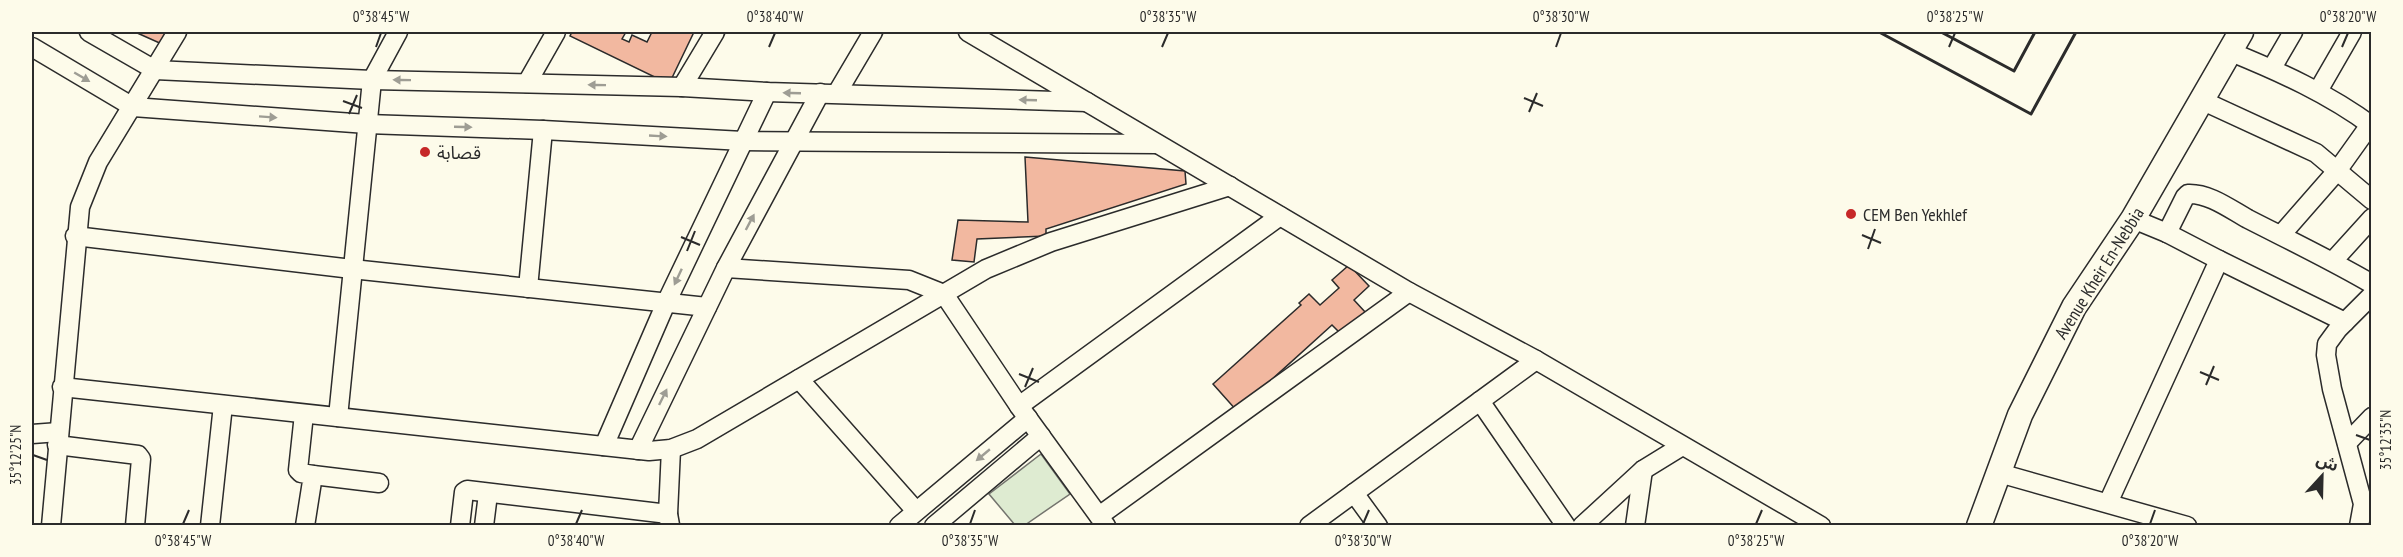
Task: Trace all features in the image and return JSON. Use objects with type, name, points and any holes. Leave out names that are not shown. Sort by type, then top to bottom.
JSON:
[{"type":"main road","name":"Avenue Kheir En-Nebbia","points":[[1979,525],[2020,415],[2074,308],[2133,219],[2236,42]]},
{"type":"street","points":[[88,32],[155,70],[372,80],[682,87],[767,92],[1087,102]]},
{"type":"street","points":[[51,525],[75,236],[80,207],[94,170],[177,32]]},
{"type":"street","points":[[338,417],[372,80],[398,32]]},
{"type":"street","points":[[527,83],[556,32]]},
{"type":"street","points":[[682,87],[715,32]]},
{"type":"street","points":[[638,450],[726,268],[793,142],[873,32]]},
{"type":"street","points":[[968,32],[1409,292],[1536,360],[1821,525]]},
{"type":"street","points":[[2272,68],[2293,32]]},
{"type":"street","points":[[2318,91],[2352,32]]},
{"type":"street","points":[[2236,42],[2272,68],[2318,91],[2371,124],[2337,171],[2281,235]]},
{"type":"street","points":[[32,47],[133,107],[367,124],[543,130],[743,141],[1157,144]]},
{"type":"street","points":[[604,446],[666,303],[767,92]]},
{"type":"street","points":[[2201,100],[2316,153],[2372,200]]},
{"type":"street","points":[[528,288],[543,130]]},
{"type":"street","points":[[62,387],[638,450],[671,449],[697,439],[986,269],[1051,242],[1230,186]]},
{"type":"street","points":[[2167,233],[2182,201],[2192,193],[2225,206],[2333,261],[2372,284]]},
{"type":"street","points":[[899,525],[956,478],[1023,412],[1280,216]]},
{"type":"street","points":[[2333,261],[2372,218]]},
{"type":"street","points":[[2133,219],[2167,233],[2345,322]]},
{"type":"street","points":[[75,236],[352,269],[707,307]]},
{"type":"street","points":[[2108,503],[2219,260]]},
{"type":"street","points":[[726,268],[909,280],[944,294],[1023,412],[1102,521],[1409,292]]},
{"type":"street","points":[[2359,525],[2363,504],[2332,389],[2326,355],[2330,338],[2372,295]]},
{"type":"street","points":[[1310,525],[1536,360]]},
{"type":"street","points":[[799,378],[916,511]]},
{"type":"street","points":[[1480,401],[1566,525]]},
{"type":"street","points":[[210,525],[223,405]]},
{"type":"street","points":[[304,414],[298,470],[301,473],[379,483]]},
{"type":"street","points":[[2347,443],[2372,417]]},
{"type":"street","points":[[32,434],[138,455],[141,459],[135,525]]},
{"type":"street","points":[[934,525],[1041,436]]},
{"type":"street","points":[[1582,525],[1643,470],[1682,446]]},
{"type":"street","points":[[460,525],[464,492],[468,490],[669,520],[671,449]]},
{"type":"street","points":[[1635,525],[1643,470]]},
{"type":"street","points":[[1999,472],[2187,525]]},
{"type":"street","points":[[305,525],[313,475]]},
{"type":"street","points":[[956,478],[970,495]]},
{"type":"street","points":[[1354,493],[1378,525]]},
{"type":"street","points":[[484,525],[488,494]]},
{"type":"green space","points":[[1041,454],[1070,494],[1025,525],[1015,525],[989,494]]},
{"type":"building","points":[[135,32],[170,32],[164,45]]},
{"type":"building","points":[[572,32],[626,32],[622,39],[629,42],[632,35],[647,42],[652,32],[694,32],[669,84],[570,36]]},
{"type":"building","points":[[1025,157],[1185,171],[1186,184],[1046,229],[1046,236],[977,239],[974,262],[952,260],[958,220],[1028,222]]},
{"type":"building","points":[[1349,265],[1369,286],[1354,300],[1366,313],[1342,335],[1332,325],[1237,411],[1213,384],[1301,305],[1299,303],[1309,294],[1320,305],[1339,288],[1332,280]]},
{"type":"wall","points":[[1879,32],[2031,114],[2076,32]]},
{"type":"wall","points":[[1941,32],[2014,71],[2035,32]]},
{"type":"place","name":"قصابة","points":[[425,152]]},
{"type":"place","name":"CEM Ben Yekhlef","points":[[1851,214]]}]
